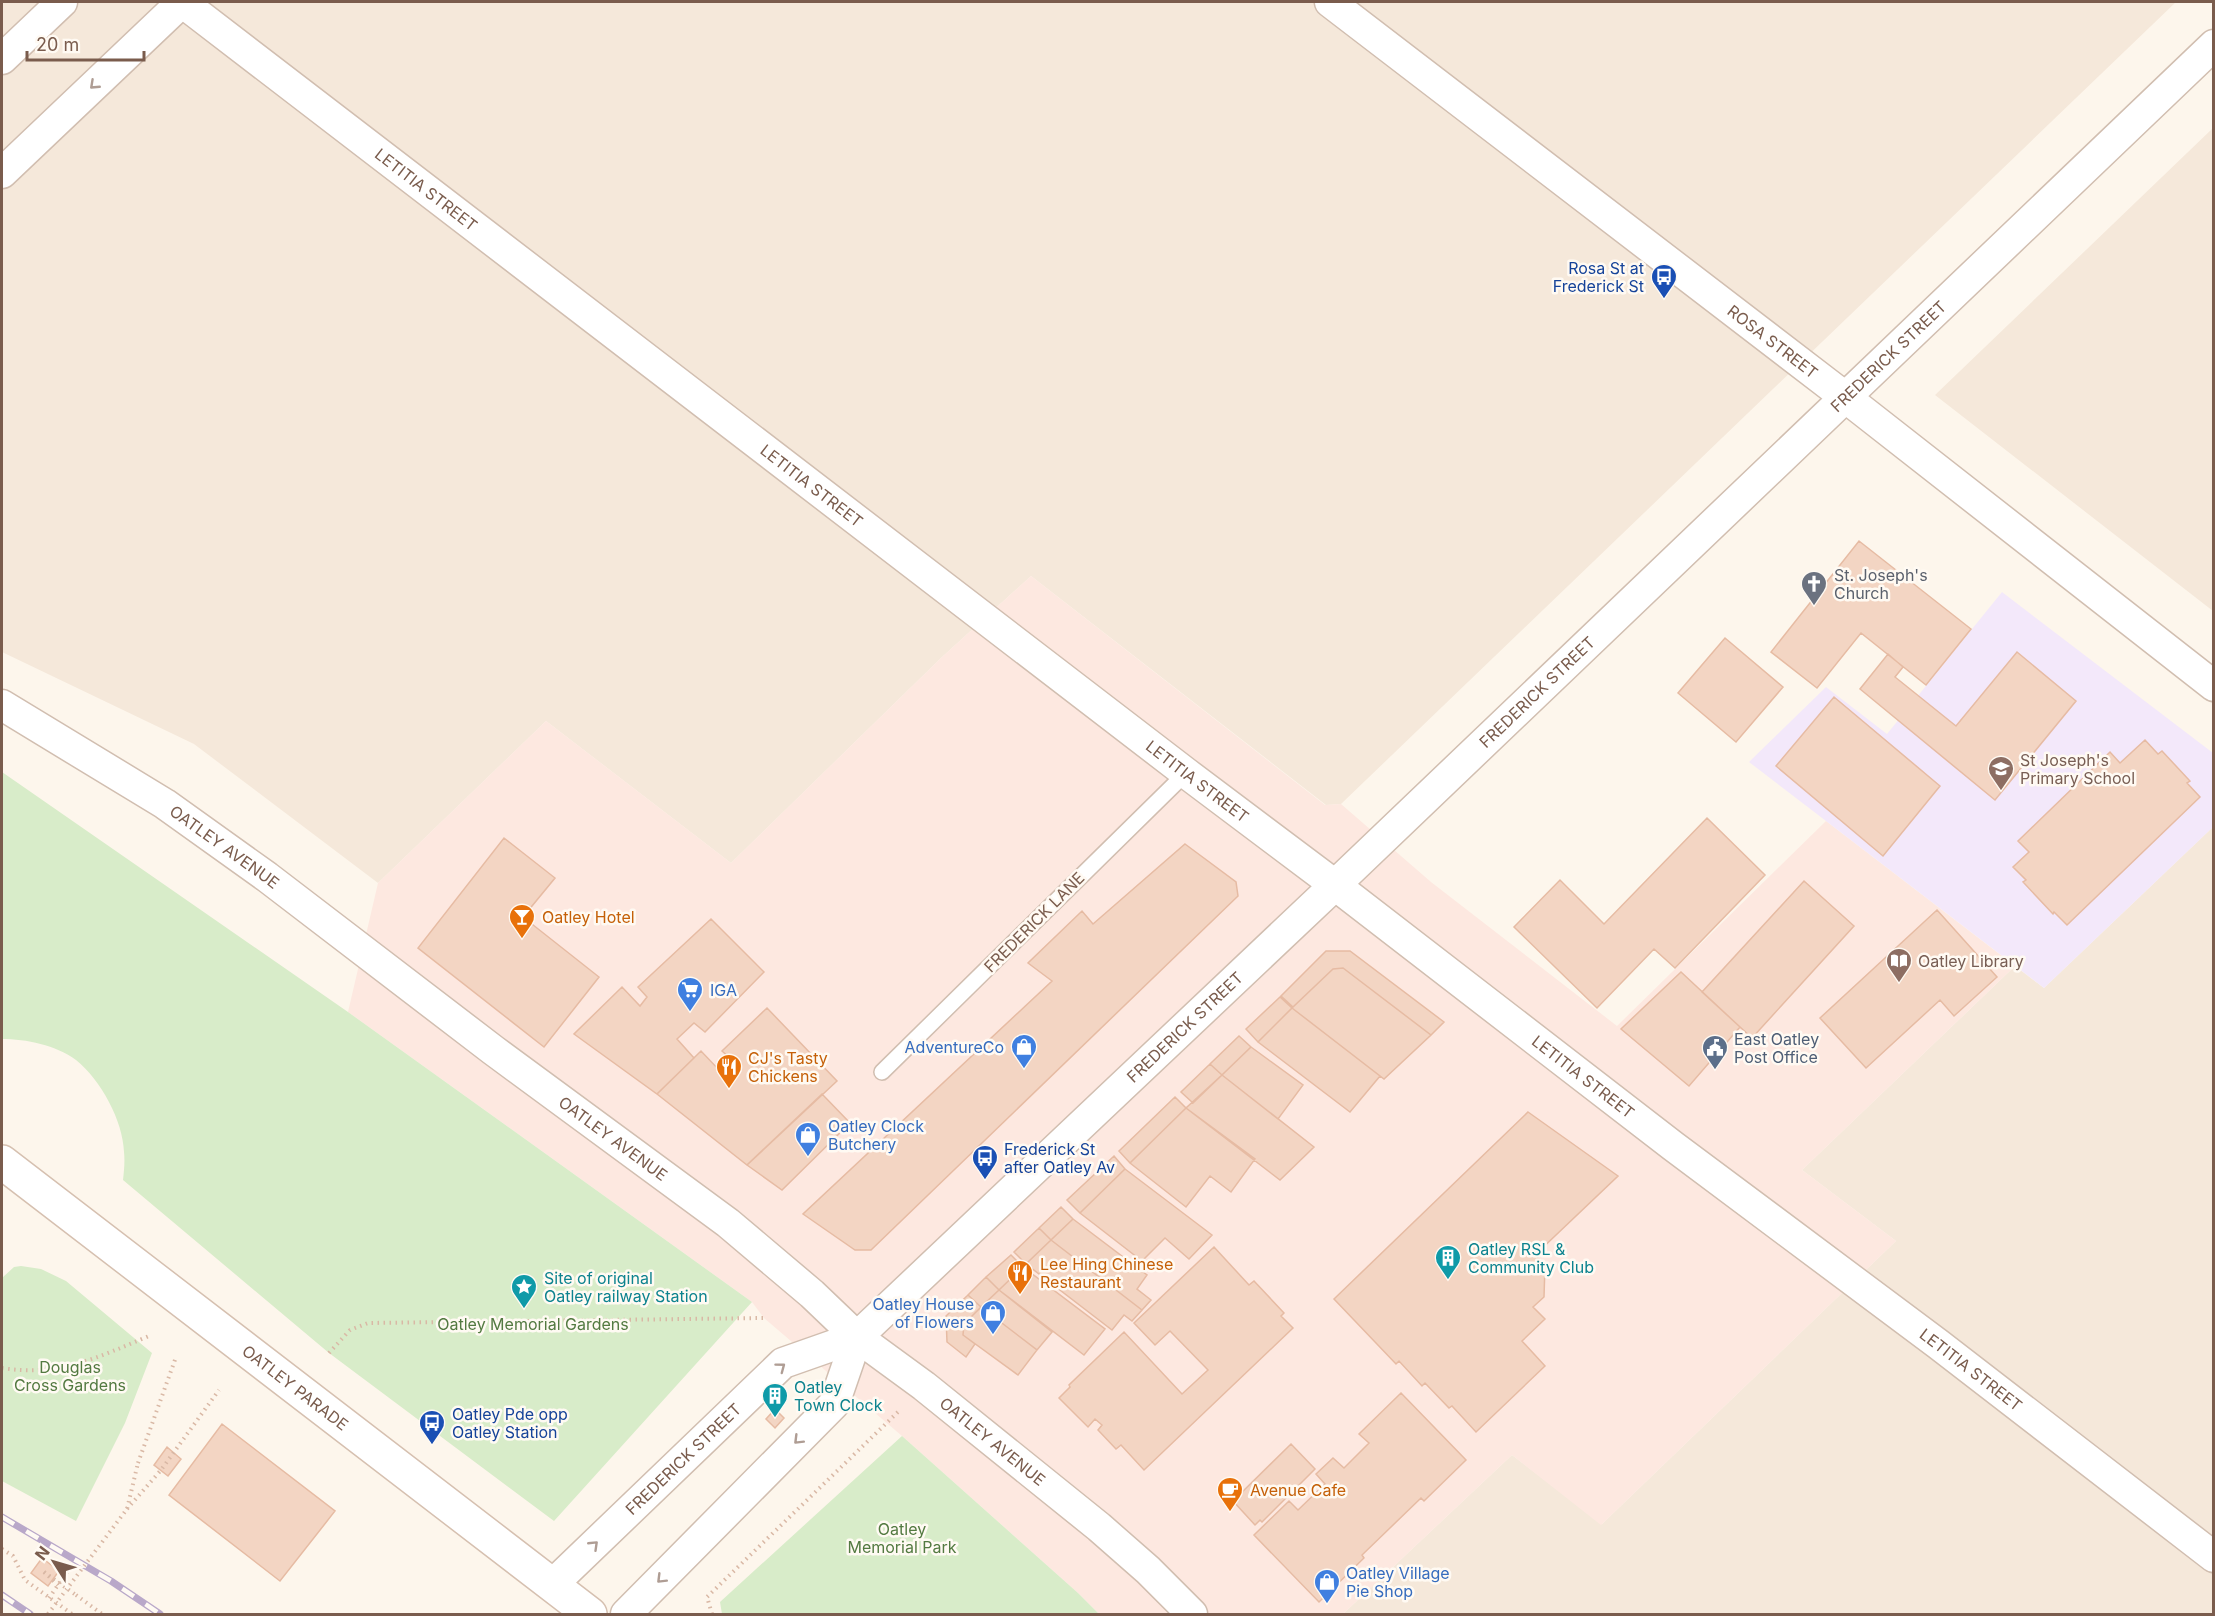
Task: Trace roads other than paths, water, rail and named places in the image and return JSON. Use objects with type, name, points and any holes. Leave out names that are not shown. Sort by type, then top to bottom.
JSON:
[{"type":"street","points":[[2,59],[62,2]]},
{"type":"street","points":[[2,172],[182,2]]},
{"type":"street","name":"LETITIA STREET","points":[[182,2],[1673,1146],[1938,1344],[2214,1557]]},
{"type":"street","name":"ROSA STREET","points":[[1330,2],[1845,397],[2214,686]]},
{"type":"street","name":"FREDERICK STREET","points":[[552,1586],[783,1363],[857,1337],[1335,885],[2214,45]]},
{"type":"street","name":"OATLEY AVENUE","points":[[2,705],[165,804],[267,877],[502,1057],[728,1223],[812,1294],[857,1337],[924,1386],[1100,1527],[1192,1614]]},
{"type":"street","name":"OATLEY PARADE","points":[[2,1162],[590,1614]]},
{"type":"street","name":"FREDERICK STREET","points":[[626,1614],[834,1404],[857,1337]]},
{"type":"lane","name":"FREDERICK LANE","points":[[882,1072],[1186,773]]},
{"type":"railway","points":[[2,1517],[111,1581],[160,1614]]},
{"type":"railway","points":[[2,1595],[30,1614]]},
{"type":"place","name":"Rosa St at Frederick St","points":[[1664,300]]},
{"type":"place","name":"St. Joseph's Church","points":[[1814,607]]},
{"type":"place","name":"St Joseph's Primary School","points":[[2001,792]]},
{"type":"place","name":"Oatley Hotel","points":[[522,940]]},
{"type":"place","name":"Oatley Library","points":[[1899,984]]},
{"type":"place","name":"IGA","points":[[690,1013]]},
{"type":"place","name":"AdventureCo","points":[[1024,1070]]},
{"type":"place","name":"East Oatley Post Office","points":[[1715,1071]]},
{"type":"place","name":"CJ's Tasty Chickens","points":[[729,1090]]},
{"type":"place","name":"Oatley Clock Butchery","points":[[808,1158]]},
{"type":"place","name":"Frederick St after Oatley Av","points":[[985,1181]]},
{"type":"place","name":"Oatley RSL & Community Club","points":[[1448,1281]]},
{"type":"place","name":"Lee Hing Chinese Restaurant","points":[[1020,1296]]},
{"type":"place","name":"Site of original Oatley railway Station","points":[[524,1310]]},
{"type":"place","name":"Oatley House of Flowers","points":[[993,1336]]},
{"type":"place","name":"Oatley Town Clock","points":[[775,1419]]},
{"type":"place","name":"Oatley Pde opp Oatley Station","points":[[432,1446]]},
{"type":"place","name":"Avenue Cafe","points":[[1230,1513]]},
{"type":"place","name":"Oatley Village Pie Shop","points":[[1327,1605]]},
{"type":"park label","name":"Oatley Memorial Gardens","points":[[533,1324]]},
{"type":"park label","name":"Douglas Cross Gardens","points":[[70,1376]]},
{"type":"park label","name":"Oatley Memorial Park","points":[[902,1538]]}]
